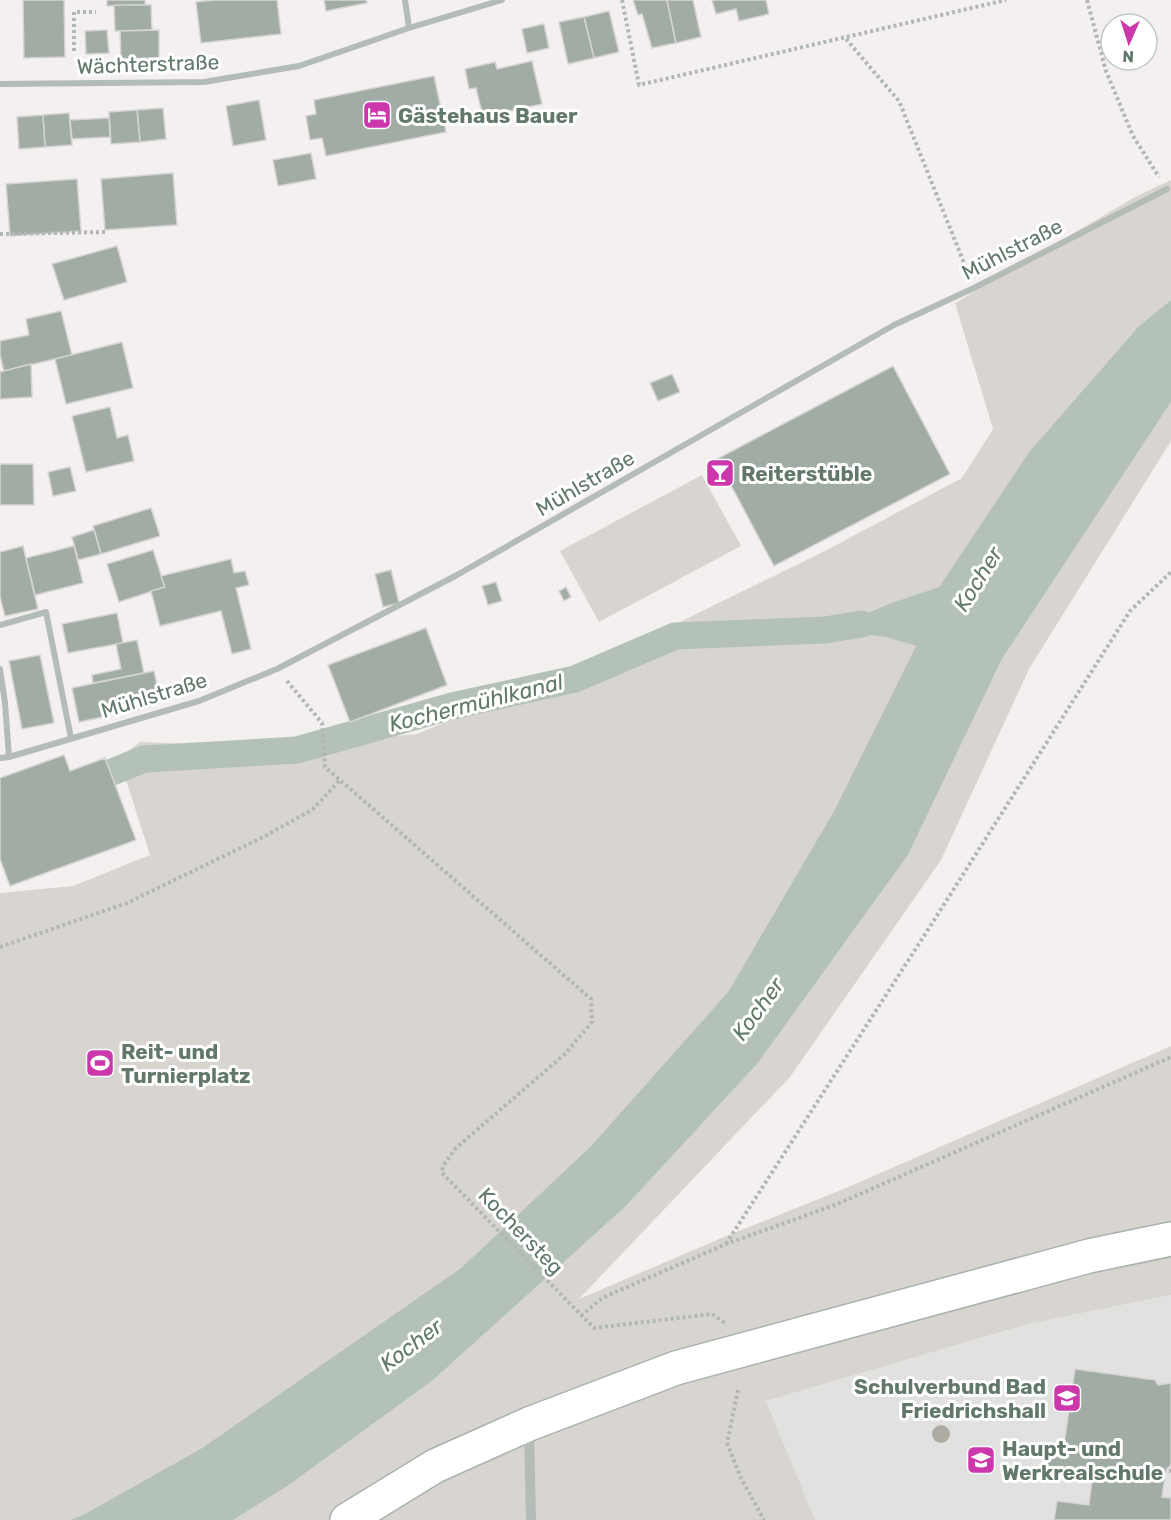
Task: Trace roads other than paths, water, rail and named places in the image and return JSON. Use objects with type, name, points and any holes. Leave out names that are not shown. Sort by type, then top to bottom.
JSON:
[{"type":"main road","points":[[347,1520],[435,1466],[529,1424],[676,1368],[1066,1262],[1171,1239]]},
{"type":"street","points":[[405,0],[409,28]]},
{"type":"street","name":"Wächterstraße","points":[[0,84],[204,82],[299,66],[409,28],[502,0]]},
{"type":"street","name":"Mühlstraße","points":[[0,758],[199,701],[277,669],[458,575],[894,324],[974,288],[1167,189]]},
{"type":"street","points":[[0,625],[46,612],[71,738]]},
{"type":"street","points":[[0,669],[9,757]]},
{"type":"street","points":[[529,1424],[531,1520]]},
{"type":"water","name":"Kocher","points":[[1171,300],[1171,402],[1002,659],[908,855],[758,1063],[626,1206],[432,1381],[286,1487],[233,1520],[69,1520],[83,1515],[202,1448],[461,1268],[591,1146],[728,992],[834,811],[916,646],[886,637],[825,630],[894,602],[939,587],[1029,452],[1138,327]]},
{"type":"waterway","name":"Kochermühlkanal","points":[[76,787],[144,759],[297,750],[452,706],[575,679],[675,636],[825,630],[862,624]]},
{"type":"place","name":"Gästehaus Bauer","points":[[377,115]]},
{"type":"place","name":"Reiterstüble","points":[[720,473]]},
{"type":"place","name":"Reit- und Turnierplatz","points":[[100,1063]]},
{"type":"place","name":"Schulverbund Bad Friedrichshall","points":[[1067,1398]]},
{"type":"place","name":"Haupt- und Werkrealschule","points":[[981,1460]]}]
